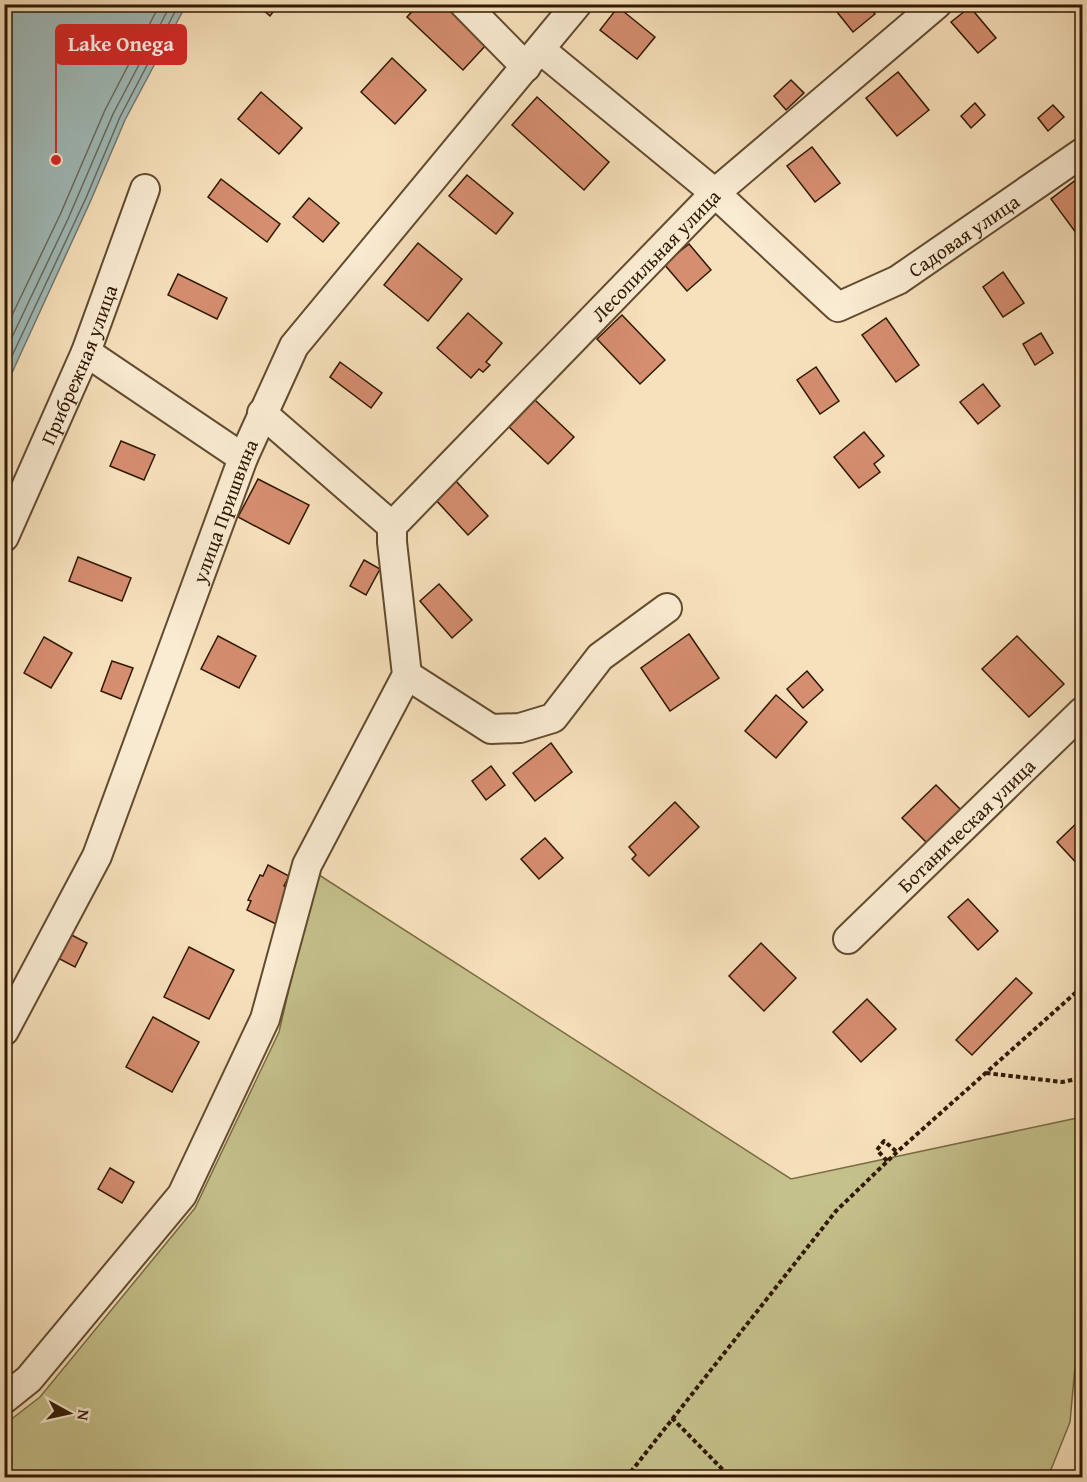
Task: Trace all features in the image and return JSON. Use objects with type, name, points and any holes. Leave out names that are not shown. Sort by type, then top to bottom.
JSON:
[{"type":"street","points":[[465,4],[533,59],[715,193]]},
{"type":"street","name":"улица Пришвина","points":[[4,1030],[97,856],[243,458],[294,346],[577,4]]},
{"type":"street","name":"Лесопильная улица","points":[[392,526],[715,193],[937,4]]},
{"type":"street","name":"Садовая улица","points":[[715,193],[838,307],[898,280],[1083,153]]},
{"type":"street","name":"Прибрежная улица","points":[[4,537],[86,352],[144,189]]},
{"type":"street","points":[[86,352],[243,458]]},
{"type":"street","points":[[4,1399],[29,1379],[182,1195],[265,1019],[307,865],[407,675],[392,526],[262,413]]},
{"type":"street","points":[[407,675],[491,729],[520,728],[553,717],[600,657],[667,608]]},
{"type":"street","name":"Ботаническая улица","points":[[848,939],[1083,712]]},
{"type":"path","points":[[626,1478],[836,1210],[887,1161],[1083,987]]},
{"type":"path","points":[[986,1073],[1062,1082],[1083,1078]]},
{"type":"path","points":[[887,1161],[877,1149],[884,1141],[897,1152]]},
{"type":"path","points":[[672,1418],[730,1478]]},
{"type":"shaded area","points":[[316,873],[791,1179],[1082,1117],[1082,1338],[1076,1356],[1070,1422],[1048,1477],[5,1478],[5,1424],[40,1397],[195,1208],[279,1032]]},
{"type":"water","points":[[5,4],[186,5],[125,120],[5,388]]},
{"type":"building","points":[[256,4],[279,4],[270,16]]},
{"type":"building","points":[[419,4],[443,4],[486,45],[463,70],[407,17]]},
{"type":"building","points":[[846,4],[867,4],[875,14],[853,32],[837,12]]},
{"type":"building","points":[[618,7],[655,37],[637,59],[600,30]]},
{"type":"building","points":[[970,7],[996,38],[978,53],[951,22]]},
{"type":"building","points":[[392,58],[426,90],[395,124],[361,92]]},
{"type":"building","points":[[898,72],[929,110],[897,136],[866,98]]},
{"type":"building","points":[[791,80],[804,93],[786,110],[774,96]]},
{"type":"building","points":[[261,92],[302,128],[279,154],[238,119]]},
{"type":"building","points":[[537,97],[609,162],[584,190],[512,125]]},
{"type":"building","points":[[975,103],[985,115],[971,128],[961,116]]},
{"type":"building","points":[[1053,105],[1064,117],[1048,131],[1038,118]]},
{"type":"building","points":[[812,147],[840,183],[815,202],[787,166]]},
{"type":"building","points":[[467,175],[513,213],[496,234],[449,196]]},
{"type":"building","points":[[1081,176],[1082,178],[1082,241],[1051,199]]},
{"type":"building","points":[[221,179],[280,224],[267,242],[208,197]]},
{"type":"building","points":[[309,198],[339,223],[323,242],[293,217]]},
{"type":"building","points":[[418,243],[462,279],[428,321],[384,285]]},
{"type":"building","points":[[689,244],[711,270],[687,291],[664,264]]},
{"type":"building","points":[[1003,272],[1024,303],[1003,317],[983,287]]},
{"type":"building","points":[[178,274],[227,298],[217,319],[168,295]]},
{"type":"building","points":[[468,313],[502,343],[486,362],[490,365],[483,372],[479,369],[471,378],[437,348]]},
{"type":"building","points":[[622,315],[665,360],[640,384],[597,339]]},
{"type":"building","points":[[886,318],[919,365],[896,382],[862,335]]},
{"type":"building","points":[[1041,333],[1053,353],[1035,365],[1023,344]]},
{"type":"building","points":[[340,362],[382,393],[371,408],[330,377]]},
{"type":"building","points":[[816,367],[839,401],[820,414],[797,380]]},
{"type":"building","points":[[983,384],[1000,406],[978,424],[960,402]]},
{"type":"building","points":[[535,400],[574,437],[548,464],[509,427]]},
{"type":"building","points":[[864,432],[884,456],[874,464],[880,472],[859,488],[834,457]]},
{"type":"building","points":[[121,441],[155,455],[144,480],[110,466]]},
{"type":"building","points":[[258,479],[309,505],[289,544],[238,517]]},
{"type":"building","points":[[455,480],[488,516],[468,535],[434,498]]},
{"type":"building","points":[[78,557],[131,578],[122,601],[69,581]]},
{"type":"building","points":[[364,560],[380,569],[366,595],[350,586]]},
{"type":"building","points":[[439,584],[472,620],[452,638],[420,601]]},
{"type":"building","points":[[689,634],[719,678],[670,711],[641,668]]},
{"type":"building","points":[[218,636],[256,656],[239,688],[201,669]]},
{"type":"building","points":[[1017,636],[1064,684],[1029,717],[982,669]]},
{"type":"building","points":[[44,637],[72,653],[51,688],[24,673]]},
{"type":"building","points":[[112,661],[133,668],[121,699],[101,691]]},
{"type":"building","points":[[807,671],[823,690],[803,708],[787,689]]},
{"type":"building","points":[[776,695],[807,722],[776,758],[745,731]]},
{"type":"building","points":[[551,743],[572,772],[535,801],[513,773]]},
{"type":"building","points":[[491,766],[505,785],[486,800],[472,781]]},
{"type":"building","points":[[936,785],[968,817],[934,850],[902,818]]},
{"type":"building","points":[[675,802],[699,827],[649,876],[632,859],[636,855],[629,847]]},
{"type":"building","points":[[1082,818],[1082,869],[1057,842]]},
{"type":"building","points":[[545,838],[563,858],[539,879],[521,859]]},
{"type":"building","points":[[268,865],[289,876],[284,886],[292,890],[276,924],[247,910],[251,901],[248,900],[260,875],[263,876]]},
{"type":"building","points":[[968,899],[998,931],[978,950],[948,917]]},
{"type":"building","points":[[66,932],[87,943],[75,967],[54,956]]},
{"type":"building","points":[[761,943],[796,978],[764,1011],[729,976]]},
{"type":"building","points":[[189,947],[234,970],[209,1019],[164,997]]},
{"type":"building","points":[[1016,978],[1032,993],[972,1055],[956,1040]]},
{"type":"building","points":[[867,999],[896,1029],[861,1062],[833,1032]]},
{"type":"building","points":[[153,1017],[199,1042],[172,1092],[126,1067]]},
{"type":"building","points":[[110,1168],[134,1182],[122,1203],[98,1189]]},
{"type":"place","name":"Lake Onega","points":[[56,160]]}]
